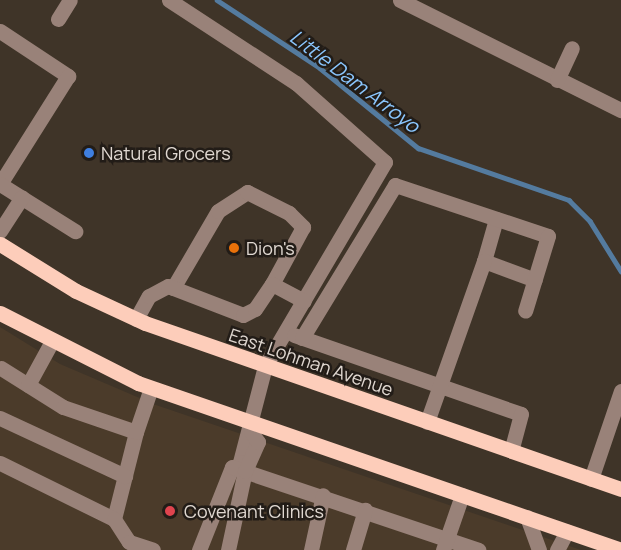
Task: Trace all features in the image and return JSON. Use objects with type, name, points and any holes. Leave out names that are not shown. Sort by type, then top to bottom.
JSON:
[{"type":"main road","name":"East Lohman Avenue","points":[[0,244],[136,319],[621,489]]},
{"type":"main road","points":[[0,313],[51,342],[151,388],[251,428],[462,495],[621,550]]},
{"type":"street","points":[[58,19],[70,0]]},
{"type":"street","points":[[169,0],[296,83],[385,162],[265,366],[251,428],[258,442],[245,471],[228,550]]},
{"type":"street","points":[[400,0],[621,110]]},
{"type":"street","points":[[0,31],[68,76],[0,184],[75,231]]},
{"type":"street","points":[[557,80],[572,48]]},
{"type":"street","points":[[302,338],[394,185],[548,236],[525,311]]},
{"type":"street","points":[[136,319],[154,291],[173,288],[243,315],[255,309],[272,284],[303,227],[289,213],[247,192],[218,211],[173,288]]},
{"type":"street","points":[[0,231],[22,198]]},
{"type":"street","points":[[427,422],[484,261],[496,219]]},
{"type":"street","points":[[484,261],[535,280]]},
{"type":"street","points":[[272,284],[304,301]]},
{"type":"street","points":[[285,332],[521,414],[511,451]]},
{"type":"street","points":[[28,385],[51,342]]},
{"type":"street","points":[[0,368],[63,406],[136,432]]},
{"type":"street","points":[[114,519],[136,432],[151,388]]},
{"type":"street","points":[[591,478],[621,391]]},
{"type":"street","points":[[0,418],[125,476]]},
{"type":"street","points":[[0,463],[114,519],[129,542],[153,550]]},
{"type":"street","points":[[199,550],[206,544],[228,471],[245,471],[322,495],[365,510],[445,545],[478,550]]},
{"type":"street","points":[[311,550],[322,495]]},
{"type":"street","points":[[445,545],[462,495]]},
{"type":"street","points":[[353,550],[365,510]]},
{"type":"street","points":[[527,517],[539,550]]},
{"type":"street","points":[[558,550],[567,531]]},
{"type":"shaded area","points":[[0,327],[60,364],[156,405],[581,550],[0,550]]},
{"type":"waterway","name":"Little Dam Arroyo","points":[[217,0],[320,68],[418,148],[569,200],[590,221],[621,271]]},
{"type":"place","name":"Natural Grocers","points":[[89,153]]},
{"type":"place","name":"Dion's","points":[[234,248]]},
{"type":"place","name":"Covenant Clinics","points":[[170,511]]}]
